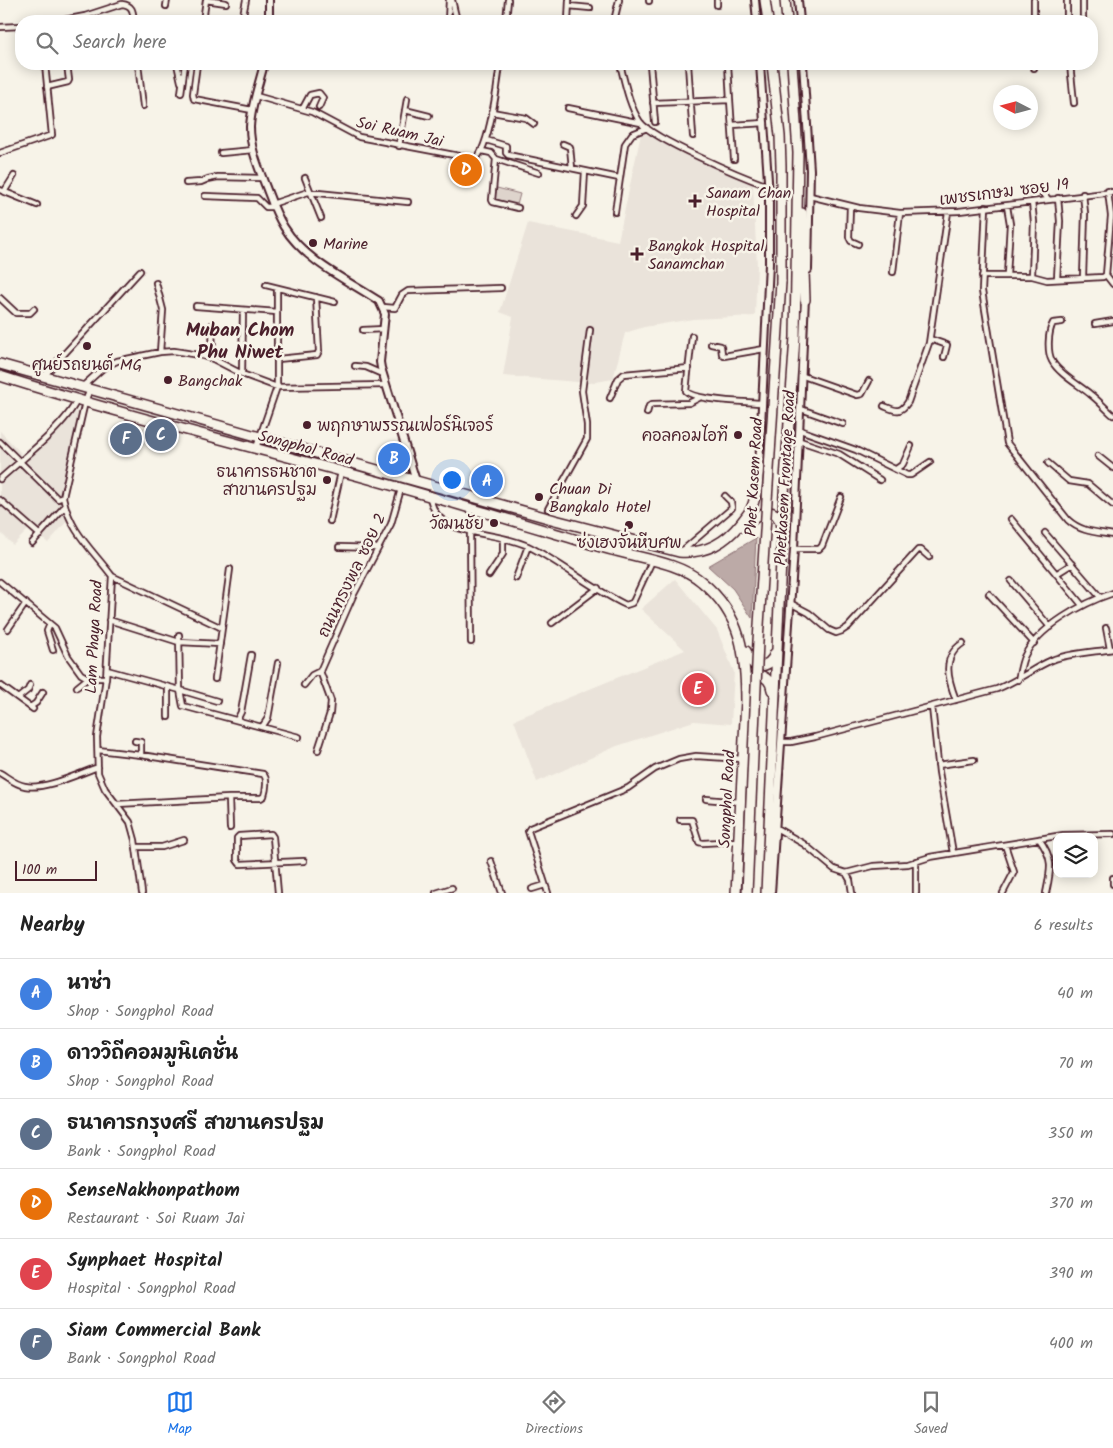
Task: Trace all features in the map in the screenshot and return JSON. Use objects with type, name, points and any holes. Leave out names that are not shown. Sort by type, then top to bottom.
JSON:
[{"type":"highway","points":[[765,0],[767,15]]},
{"type":"highway","points":[[785,0],[786,15]]},
{"type":"highway","name":"Phet Kasem Road","points":[[747,893],[759,631],[780,282],[781,166],[773,70]]},
{"type":"highway","name":"Phet Kasem Road","points":[[766,893],[776,642],[794,337],[798,153],[792,70]]},
{"type":"highway","points":[[798,153],[804,241],[805,300]]},
{"type":"highway","name":"Songphol Road","points":[[0,364],[416,481],[681,552],[693,553],[706,550],[735,531],[751,509],[758,482],[758,466]]},
{"type":"highway","name":"Songphol Road","points":[[0,376],[81,401],[402,489],[652,561],[685,572],[702,582],[719,598],[730,615],[740,637],[746,674],[736,893]]},
{"type":"highway","points":[[758,466],[760,478],[765,484],[771,486],[777,485],[781,481],[786,470]]},
{"type":"highway","points":[[722,541],[736,533],[758,515],[773,512],[780,519],[781,546]]},
{"type":"highway","points":[[530,526],[533,513]]},
{"type":"highway","points":[[740,637],[751,662],[755,666],[764,666],[772,661],[776,642]]},
{"type":"highway","points":[[746,705],[750,680],[759,675],[764,676],[770,683],[774,710]]},
{"type":"main road","points":[[269,15],[270,0]]},
{"type":"main road","points":[[754,0],[756,15]]},
{"type":"main road","points":[[798,0],[799,15]]},
{"type":"main road","points":[[262,70],[252,110],[250,127],[253,150],[262,178],[289,236],[310,256],[379,301],[383,308],[385,314],[380,362],[416,481]]},
{"type":"main road","name":"Phetkasem Frontage Road","points":[[758,466],[769,264],[768,186],[761,70]]},
{"type":"main road","name":"Phetkasem Frontage Road","points":[[771,893],[794,549],[808,257],[810,170],[803,70]]},
{"type":"street","points":[[166,0],[166,6]]},
{"type":"street","points":[[204,15],[206,0],[226,3]]},
{"type":"street","points":[[243,15],[246,0]]},
{"type":"street","points":[[449,15],[450,0]]},
{"type":"street","points":[[450,0],[455,15]]},
{"type":"street","points":[[507,15],[508,0]]},
{"type":"street","points":[[615,15],[619,0]]},
{"type":"street","points":[[1034,0],[1034,15]]},
{"type":"street","points":[[1067,0],[1067,15]]},
{"type":"street","points":[[1083,0],[1083,15]]},
{"type":"street","points":[[569,3],[590,8]]},
{"type":"street","points":[[88,15],[122,4],[131,7],[133,15]]},
{"type":"street","points":[[0,27],[15,26]]},
{"type":"street","points":[[0,153],[52,135],[46,70]]},
{"type":"street","points":[[47,87],[68,82],[68,70]]},
{"type":"street","points":[[139,70],[143,106]]},
{"type":"street","points":[[178,70],[182,86]]},
{"type":"street","points":[[181,93],[184,70]]},
{"type":"street","points":[[196,70],[194,99],[252,110]]},
{"type":"street","points":[[499,70],[492,112],[482,151],[491,153],[496,159],[539,173]]},
{"type":"street","points":[[622,70],[632,106],[641,123],[647,128],[668,141],[743,177],[768,186]]},
{"type":"street","points":[[651,70],[655,122]]},
{"type":"street","points":[[688,70],[693,136]]},
{"type":"street","points":[[728,70],[734,159]]},
{"type":"street","points":[[1071,70],[1074,103]]},
{"type":"street","points":[[303,108],[310,95],[314,93],[319,93],[323,98],[318,107]]},
{"type":"street","name":"Soi Ruam Jai","points":[[256,96],[303,108],[359,137],[471,159],[479,157],[482,151]]},
{"type":"street","points":[[399,146],[407,99]]},
{"type":"street","points":[[654,103],[730,100]]},
{"type":"street","points":[[568,108],[641,123]]},
{"type":"street","points":[[405,110],[429,116]]},
{"type":"street","points":[[492,112],[526,118],[534,124]]},
{"type":"street","points":[[732,124],[765,123]]},
{"type":"street","points":[[615,212],[623,153],[628,138],[647,128]]},
{"type":"street","points":[[486,140],[506,146],[506,153],[508,155],[620,178]]},
{"type":"street","points":[[563,144],[570,147],[572,168]]},
{"type":"street","points":[[221,153],[253,150]]},
{"type":"street","points":[[496,159],[492,200],[493,202],[518,208]]},
{"type":"street","points":[[576,216],[583,206],[585,171]]},
{"type":"street","points":[[14,176],[2,191],[37,205]]},
{"type":"street","points":[[186,183],[201,182],[218,177],[262,178]]},
{"type":"street","points":[[305,178],[321,218]]},
{"type":"street","points":[[1025,190],[1038,190],[1045,194],[1048,199]]},
{"type":"street","points":[[1111,191],[1112,217],[1109,276],[1113,284]]},
{"type":"street","name":"เพชรเกษม ซอย 19","points":[[810,196],[850,206],[900,213],[948,212],[1007,206],[1111,191]]},
{"type":"street","points":[[205,196],[257,198],[266,207],[311,192],[408,202]]},
{"type":"street","points":[[1083,194],[1085,213],[1083,277]]},
{"type":"street","points":[[1057,279],[1060,222],[1058,198]]},
{"type":"street","points":[[1032,202],[1034,222],[1032,276]]},
{"type":"street","points":[[850,206],[849,237],[851,241],[858,244]]},
{"type":"street","points":[[1007,206],[1010,224],[1007,275]]},
{"type":"street","points":[[986,208],[982,291],[1008,446],[1068,520],[1075,526],[1088,531],[1113,535]]},
{"type":"street","points":[[884,406],[900,411],[908,402],[930,339],[948,212]]},
{"type":"street","points":[[893,272],[900,213]]},
{"type":"street","points":[[44,376],[140,271]]},
{"type":"street","points":[[982,276],[1032,276],[1041,280],[1109,276]]},
{"type":"street","points":[[156,283],[163,310],[160,352]]},
{"type":"street","points":[[266,285],[335,302]]},
{"type":"street","points":[[256,449],[277,387],[277,288]]},
{"type":"street","points":[[383,308],[395,308],[402,295],[408,291],[501,288]]},
{"type":"street","points":[[278,359],[317,355],[319,351],[316,297]]},
{"type":"street","points":[[0,298],[16,313],[30,313],[34,310]]},
{"type":"street","points":[[196,306],[277,312]]},
{"type":"street","points":[[242,374],[243,310]]},
{"type":"street","points":[[1095,324],[1113,321]]},
{"type":"street","points":[[1062,322],[1053,323],[1050,330],[1049,348],[1051,360],[1056,367],[1093,396],[1113,415]]},
{"type":"street","points":[[212,325],[213,359]]},
{"type":"street","points":[[363,330],[384,328]]},
{"type":"street","points":[[548,509],[587,439],[582,391],[590,330]]},
{"type":"street","points":[[692,336],[686,391],[690,395],[699,398],[762,403]]},
{"type":"street","points":[[930,339],[947,345],[944,357]]},
{"type":"street","points":[[711,344],[721,346],[724,356],[764,349]]},
{"type":"street","points":[[86,388],[103,368],[117,361],[160,352],[184,352],[213,359],[242,374],[277,387],[386,385]]},
{"type":"street","points":[[355,366],[366,367],[383,374]]},
{"type":"street","points":[[610,398],[618,379],[624,374],[689,368]]},
{"type":"street","points":[[803,376],[857,395],[862,394],[869,381]]},
{"type":"street","name":"Lam Phaya Road","points":[[86,388],[81,401],[63,497],[74,528],[112,576],[106,678],[97,737],[98,773],[101,782],[130,822],[136,847],[142,893]]},
{"type":"street","points":[[647,413],[649,406],[652,404],[689,403],[699,398]]},
{"type":"street","points":[[0,479],[47,437],[81,401]]},
{"type":"street","points":[[801,409],[843,424]]},
{"type":"street","points":[[800,430],[856,450],[907,475],[912,475],[930,462]]},
{"type":"street","points":[[800,440],[839,454],[880,480]]},
{"type":"street","points":[[0,442],[58,499],[63,497]]},
{"type":"street","points":[[896,470],[903,464],[911,446]]},
{"type":"street","points":[[1098,456],[1113,468]]},
{"type":"street","points":[[1048,463],[1069,481],[1088,484],[1113,505]]},
{"type":"street","points":[[330,521],[341,472]]},
{"type":"street","name":"ถนนทรงพล ซอย 2","points":[[320,671],[353,596],[391,524],[402,489]]},
{"type":"street","points":[[681,552],[732,508],[731,502],[725,496]]},
{"type":"street","points":[[794,549],[819,549],[822,546],[841,497]]},
{"type":"street","points":[[430,498],[433,511],[437,517],[458,528],[503,538],[528,546],[626,605],[632,603],[652,561]]},
{"type":"street","points":[[0,500],[40,535]]},
{"type":"street","points":[[32,543],[65,506]]},
{"type":"street","points":[[1011,519],[1082,605]]},
{"type":"street","points":[[470,530],[471,642]]},
{"type":"street","points":[[1045,533],[1100,597]]},
{"type":"street","points":[[488,575],[503,554],[503,538]]},
{"type":"street","points":[[516,578],[528,546]]},
{"type":"street","points":[[339,547],[378,548]]},
{"type":"street","points":[[790,603],[809,613],[830,630],[842,631],[848,627],[918,550],[921,550],[929,557]]},
{"type":"street","points":[[1056,574],[1072,564]]},
{"type":"street","points":[[215,679],[230,569]]},
{"type":"street","points":[[112,576],[222,628]]},
{"type":"street","points":[[1011,581],[1050,627]]},
{"type":"street","points":[[0,582],[58,632],[76,668],[88,678]]},
{"type":"street","points":[[552,623],[598,588]]},
{"type":"street","points":[[1018,680],[1024,656],[1050,627],[1082,605],[1113,593]]},
{"type":"street","points":[[990,594],[1034,643]]},
{"type":"street","points":[[8,629],[26,603]]},
{"type":"street","points":[[109,620],[179,642],[220,644]]},
{"type":"street","points":[[50,624],[48,632],[53,650]]},
{"type":"street","points":[[782,742],[815,737],[997,689],[1018,680],[1055,658],[1112,649],[1106,628]]},
{"type":"street","points":[[179,635],[180,690],[183,706],[298,737]]},
{"type":"street","points":[[956,700],[949,681],[949,664],[956,648],[964,642]]},
{"type":"street","points":[[237,720],[241,712],[251,655]]},
{"type":"street","points":[[262,727],[268,718],[278,663]]},
{"type":"street","points":[[106,670],[218,701]]},
{"type":"street","points":[[304,685],[312,675],[320,671],[331,701],[330,712],[318,750]]},
{"type":"street","points":[[76,686],[88,678],[106,678]]},
{"type":"street","points":[[0,684],[31,708],[43,692]]},
{"type":"street","points":[[18,698],[28,690],[30,685]]},
{"type":"street","points":[[168,687],[168,717]]},
{"type":"street","points":[[932,707],[938,765],[953,853]]},
{"type":"street","points":[[135,740],[141,742],[141,755]]},
{"type":"street","points":[[98,750],[141,755],[266,776],[264,796],[261,798],[117,804]]},
{"type":"street","points":[[548,893],[529,834],[528,830],[530,828],[628,788],[654,769],[679,759],[696,756],[743,759]]},
{"type":"street","points":[[938,765],[974,760]]},
{"type":"street","points":[[0,773],[18,784],[31,787],[50,784],[98,767]]},
{"type":"street","points":[[229,798],[230,828]]},
{"type":"street","points":[[706,799],[740,802]]},
{"type":"street","points":[[680,820],[692,820],[699,842],[739,841]]},
{"type":"street","points":[[776,828],[804,844],[834,869],[846,873],[869,867],[908,864],[921,859],[953,853],[1063,835],[1113,834]]},
{"type":"street","points":[[278,893],[275,862],[273,837],[271,834],[239,836],[237,838],[238,863],[240,864],[275,862],[304,861]]},
{"type":"street","points":[[1039,839],[1045,846],[1051,862],[1046,893]]},
{"type":"street","points":[[136,847],[162,847],[184,840]]},
{"type":"street","points":[[1004,893],[1014,872],[1005,845]]},
{"type":"street","points":[[491,861],[502,893]]},
{"type":"street","points":[[916,861],[916,893]]},
{"type":"street","points":[[846,873],[850,880],[852,893]]},
{"type":"street","points":[[1113,878],[1113,884]]},
{"type":"street","points":[[532,889],[545,885]]},
{"type":"street","points":[[436,893],[452,888]]},
{"type":"shaded area","name":"Bangkok Hospital Sanamchan","points":[[645,133],[753,185],[757,266],[755,316],[693,319],[644,327],[625,333],[613,379],[590,383],[503,376],[513,317],[500,312],[528,223],[618,241],[641,134]]},
{"type":"shaded area","points":[[497,188],[520,194],[517,205],[494,199]]},
{"type":"shaded area","points":[[82,407],[63,483],[68,520],[48,543],[0,500],[0,479]]},
{"type":"shaded area","points":[[0,431],[21,453],[0,475]]},
{"type":"shaded area","points":[[0,504],[29,529],[13,545],[0,532]]},
{"type":"shaded area","points":[[756,538],[752,618],[733,589],[708,566]]},
{"type":"shaded area","points":[[675,579],[717,630],[734,672],[731,724],[694,721],[617,746],[537,782],[514,720],[685,650],[641,609]]},
{"type":"place","name":"SenseNakhonpathom","points":[[466,170]]},
{"type":"place","name":"Sanam Chan Hospital","points":[[695,201]]},
{"type":"place","name":"Marine","points":[[313,243]]},
{"type":"place","name":"Bangkok Hospital Sanamchan","points":[[637,254]]},
{"type":"place","name":"ศูนย์รถยนต์ MG","points":[[87,346]]},
{"type":"place","name":"Bangchak","points":[[168,380]]},
{"type":"place","name":"พฤกษาพรรณเฟอร์นิเจอร์","points":[[307,425]]},
{"type":"place","name":"ธนาคารกรุงศรี สาขานครปฐม","points":[[161,435]]},
{"type":"place","name":"คอลคอมไอที","points":[[738,435]]},
{"type":"place","name":"Siam Commercial Bank","points":[[126,439]]},
{"type":"place","name":"ดาววิถีคอมมูนิเคชั่น","points":[[394,459]]},
{"type":"place","name":"ธนาคารธนชาต สาขานครปฐม","points":[[327,480]]},
{"type":"place","name":"นาซ่า","points":[[487,481]]},
{"type":"place","name":"Chuan Di Bangkalo Hotel","points":[[539,497]]},
{"type":"place","name":"วัฒนชัย","points":[[494,523]]},
{"type":"place","name":"ซ่งเฮงจั่นหีบศพ","points":[[629,525]]},
{"type":"place","name":"Synphaet Hospital","points":[[698,689]]},
{"type":"district","name":"Muban Chom Phu Niwet","points":[[240,340]]}]
